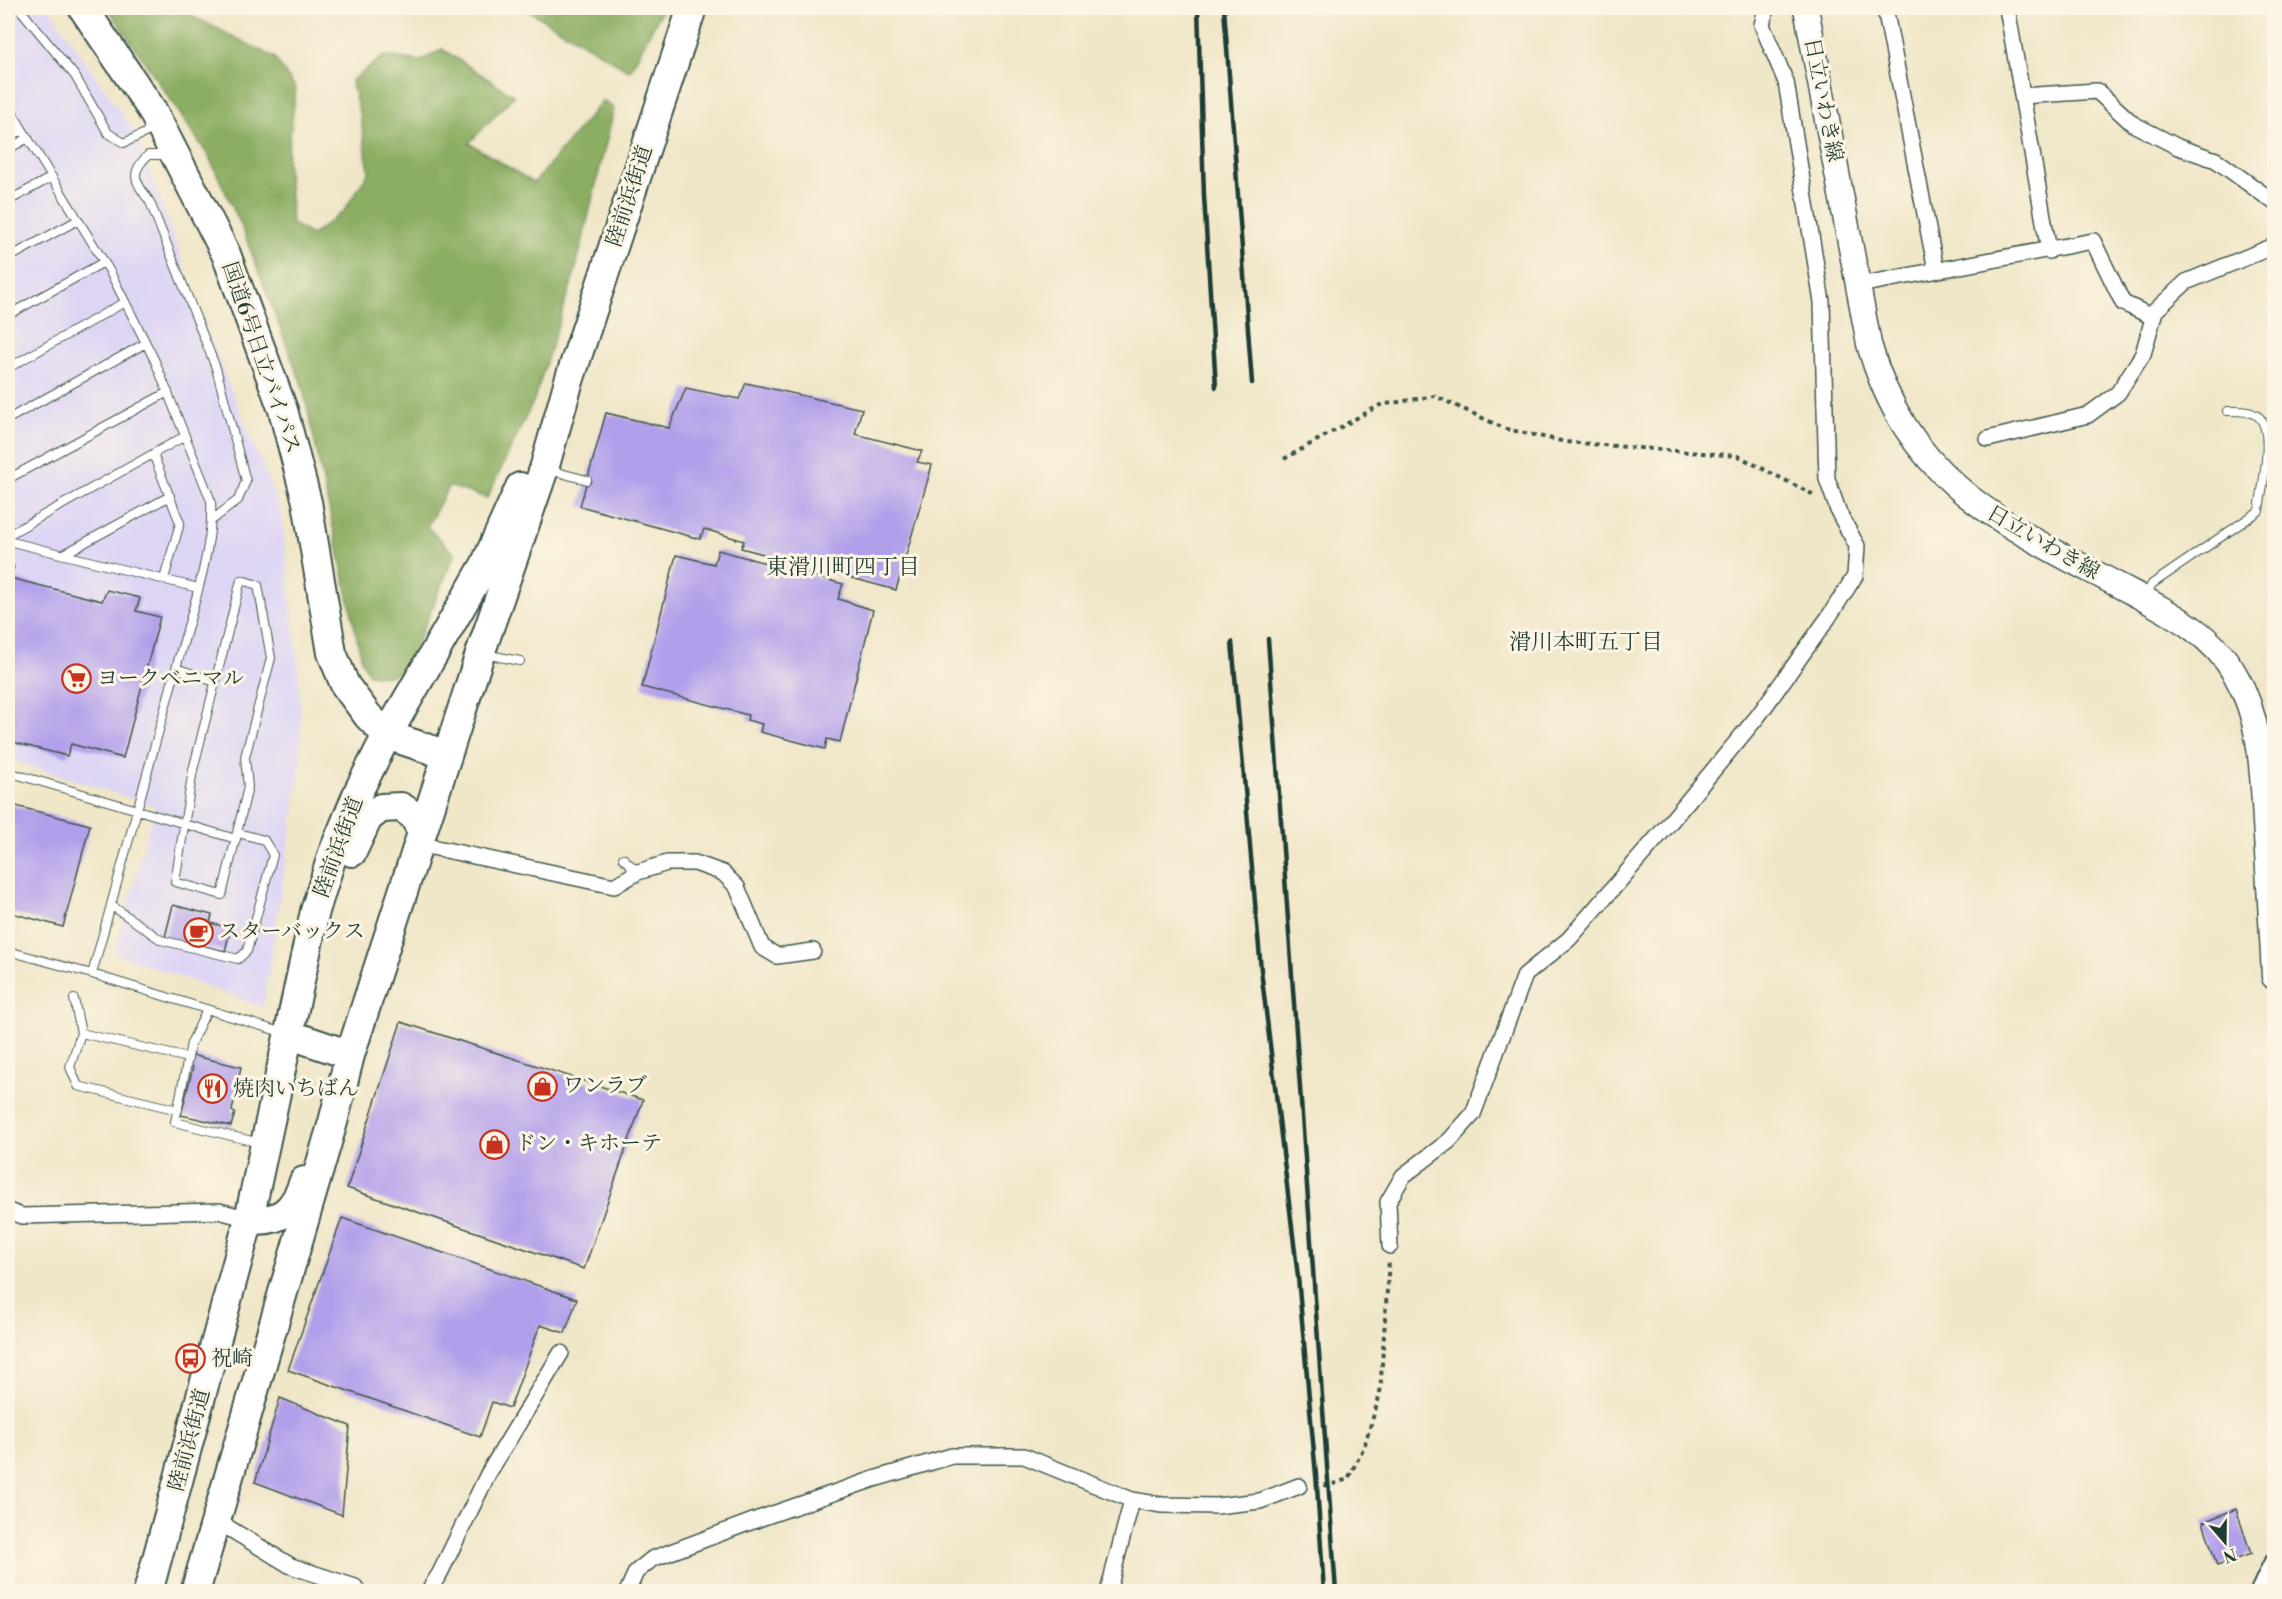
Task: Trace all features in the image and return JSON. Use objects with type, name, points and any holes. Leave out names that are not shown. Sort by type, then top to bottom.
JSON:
[{"type":"highway","name":"国道6号日立バイパス","points":[[83,8],[152,110],[226,254],[283,410],[307,502],[332,653],[345,686],[387,735],[447,755]]},
{"type":"highway","name":"陸前浜街道","points":[[195,1592],[333,1122],[350,1055],[480,654],[544,469],[567,384],[692,8]]},
{"type":"highway","name":"陸前浜街道","points":[[148,1592],[249,1219],[315,911],[333,853],[359,790],[387,735],[485,565],[567,384]]},
{"type":"highway","points":[[315,911],[339,884],[359,834],[368,818],[381,808],[401,807],[412,815],[420,837]]},
{"type":"highway","points":[[288,1034],[350,1055]]},
{"type":"highway","points":[[249,1219],[262,1221],[273,1219],[285,1214],[292,1206],[301,1188],[318,1137],[333,1122]]},
{"type":"main road","name":"日立いわき線","points":[[1806,8],[1869,344],[1882,385],[1900,422],[1922,451],[1955,486],[2003,523],[2190,624],[2215,647],[2235,673],[2255,720],[2269,792],[2274,977]]},
{"type":"street","points":[[1390,1246],[1388,1202],[1403,1176],[1449,1141],[1473,1114],[1526,975],[1569,939],[1758,716],[1828,618],[1854,576],[1857,546],[1836,506],[1827,479],[1822,302],[1786,82],[1762,25],[1766,8]]},
{"type":"street","points":[[1885,8],[1936,270]]},
{"type":"street","points":[[2007,8],[2049,251]]},
{"type":"street","points":[[2022,96],[2097,91],[2133,124],[2178,147],[2216,160],[2274,202]]},
{"type":"street","points":[[1859,285],[2093,241],[2122,303],[2153,317]]},
{"type":"street","points":[[1988,439],[2088,415],[2118,393],[2143,354],[2155,311],[2186,282],[2274,246]]},
{"type":"street","points":[[420,837],[614,886],[638,872],[667,863],[695,863],[723,873],[737,887],[762,947],[777,956],[813,951]]},
{"type":"street","points":[[8,1211],[22,1216],[219,1211],[249,1219]]},
{"type":"street","points":[[428,1592],[440,1573],[488,1474],[561,1353]]},
{"type":"street","points":[[627,1592],[636,1572],[652,1559],[874,1479],[952,1456],[1024,1456],[1132,1500],[1162,1505],[1216,1506],[1260,1501],[1299,1486]]},
{"type":"street","points":[[1108,1592],[1132,1500]]},
{"type":"street","points":[[217,1521],[291,1566],[355,1587],[359,1592]]},
{"type":"street","points":[[2262,1592],[2274,1566]]},
{"type":"lane","points":[[19,8],[75,76],[108,133],[124,143],[147,132],[152,110]]},
{"type":"lane","points":[[8,105],[104,262],[125,302],[168,392],[211,501],[212,520],[198,588],[92,974]]},
{"type":"lane","points":[[8,132],[26,135]]},
{"type":"lane","points":[[8,149],[26,135]]},
{"type":"lane","points":[[184,192],[163,155],[148,155],[139,164],[135,174],[138,184],[150,202],[216,368],[246,481],[238,500],[212,520]]},
{"type":"lane","points":[[8,201],[52,177]]},
{"type":"lane","points":[[8,258],[78,220]]},
{"type":"lane","points":[[198,220],[226,254]]},
{"type":"lane","points":[[8,315],[104,262]]},
{"type":"lane","points":[[8,368],[125,302]]},
{"type":"lane","points":[[8,419],[146,343]]},
{"type":"lane","points":[[8,479],[168,392]]},
{"type":"lane","points":[[2144,599],[2152,584],[2259,511],[2267,436],[2264,422],[2256,415],[2227,411]]},
{"type":"lane","points":[[8,535],[185,436]]},
{"type":"lane","points":[[153,454],[180,523],[164,579]]},
{"type":"lane","points":[[544,469],[587,480]]},
{"type":"lane","points":[[64,554],[170,496]]},
{"type":"lane","points":[[8,540],[198,588]]},
{"type":"lane","points":[[241,580],[258,585],[271,658],[245,757],[248,787],[222,895],[175,882],[193,770],[215,682],[241,580]]},
{"type":"lane","points":[[480,654],[520,661]]},
{"type":"lane","points":[[176,668],[215,682]]},
{"type":"lane","points":[[8,772],[184,823],[264,840],[273,855],[247,951],[238,959],[161,940],[111,906]]},
{"type":"lane","points":[[623,858],[638,872]]},
{"type":"lane","points":[[8,951],[92,974],[288,1034]]},
{"type":"lane","points":[[74,999],[81,1033],[70,1067],[78,1086],[178,1110]]},
{"type":"lane","points":[[207,1010],[191,1043],[175,1122],[264,1144]]},
{"type":"lane","points":[[81,1033],[188,1058]]},
{"type":"path","points":[[1284,459],[1380,405],[1435,396],[1506,429],[1566,442],[1738,456],[1836,506]]},
{"type":"path","points":[[1299,1486],[1330,1485],[1348,1479],[1364,1448],[1380,1394],[1390,1246]]},
{"type":"shaded area","points":[[8,8],[49,8],[138,138],[210,338],[281,512],[299,677],[301,722],[299,778],[263,1007],[115,953],[155,806],[8,759]]},
{"type":"green space","points":[[108,8],[176,8],[274,57],[296,89],[287,158],[292,224],[312,235],[344,211],[369,172],[360,115],[351,81],[384,56],[421,61],[442,49],[514,96],[469,143],[534,183],[603,100],[614,109],[575,272],[534,400],[487,498],[449,486],[427,527],[455,554],[413,652],[402,671],[388,676],[369,674],[362,661],[303,388],[241,225],[208,155]]},
{"type":"green space","points":[[524,8],[663,8],[630,71]]},
{"type":"building","points":[[746,383],[862,409],[855,434],[922,451],[917,462],[932,465],[896,590],[741,548],[744,541],[704,529],[700,539],[580,506],[606,413],[669,428],[686,388],[739,399]]},
{"type":"building","points":[[718,550],[843,584],[838,599],[873,610],[840,742],[827,739],[825,749],[760,732],[762,724],[747,720],[748,715],[642,687],[676,555],[714,564]]},
{"type":"building","name":"ヨークベニマル","points":[[8,565],[14,567],[10,578],[102,601],[107,590],[140,598],[136,611],[160,617],[123,758],[71,744],[67,756],[8,741]]},
{"type":"building","points":[[8,804],[90,825],[63,927],[8,912]]},
{"type":"building","name":"スターバックス","points":[[173,905],[212,915],[210,923],[231,928],[225,951],[165,937]]},
{"type":"building","name":"ドン・キホーテ","points":[[401,1022],[643,1100],[584,1269],[347,1188]]},
{"type":"building","name":"焼肉いちばん","points":[[191,1055],[241,1067],[231,1126],[181,1115],[193,1067],[189,1066]]},
{"type":"building","points":[[342,1218],[577,1299],[565,1333],[540,1325],[510,1408],[492,1402],[480,1437],[288,1370]]},
{"type":"building","points":[[280,1398],[350,1426],[342,1515],[255,1482]]},
{"type":"building","points":[[2236,1509],[2251,1554],[2217,1566],[2203,1522]]},
{"type":"railway","points":[[1198,8],[1204,196],[1216,387]]},
{"type":"railway","points":[[1224,8],[1252,383]]},
{"type":"railway","points":[[1268,639],[1336,1592]]},
{"type":"railway","points":[[1232,642],[1261,970],[1298,1277],[1324,1592]]},
{"type":"place","name":"ヨークベニマル","points":[[76,679]]},
{"type":"place","name":"スターバックス","points":[[198,932]]},
{"type":"place","name":"ワンラブ","points":[[542,1086]]},
{"type":"place","name":"焼肉いちばん","points":[[212,1089]]},
{"type":"place","name":"ドン・キホーテ","points":[[494,1144]]},
{"type":"place","name":"祝崎","points":[[190,1359]]},
{"type":"district","name":"東滑川町四丁目","points":[[843,567]]},
{"type":"district","name":"滑川本町五丁目","points":[[1586,642]]}]
